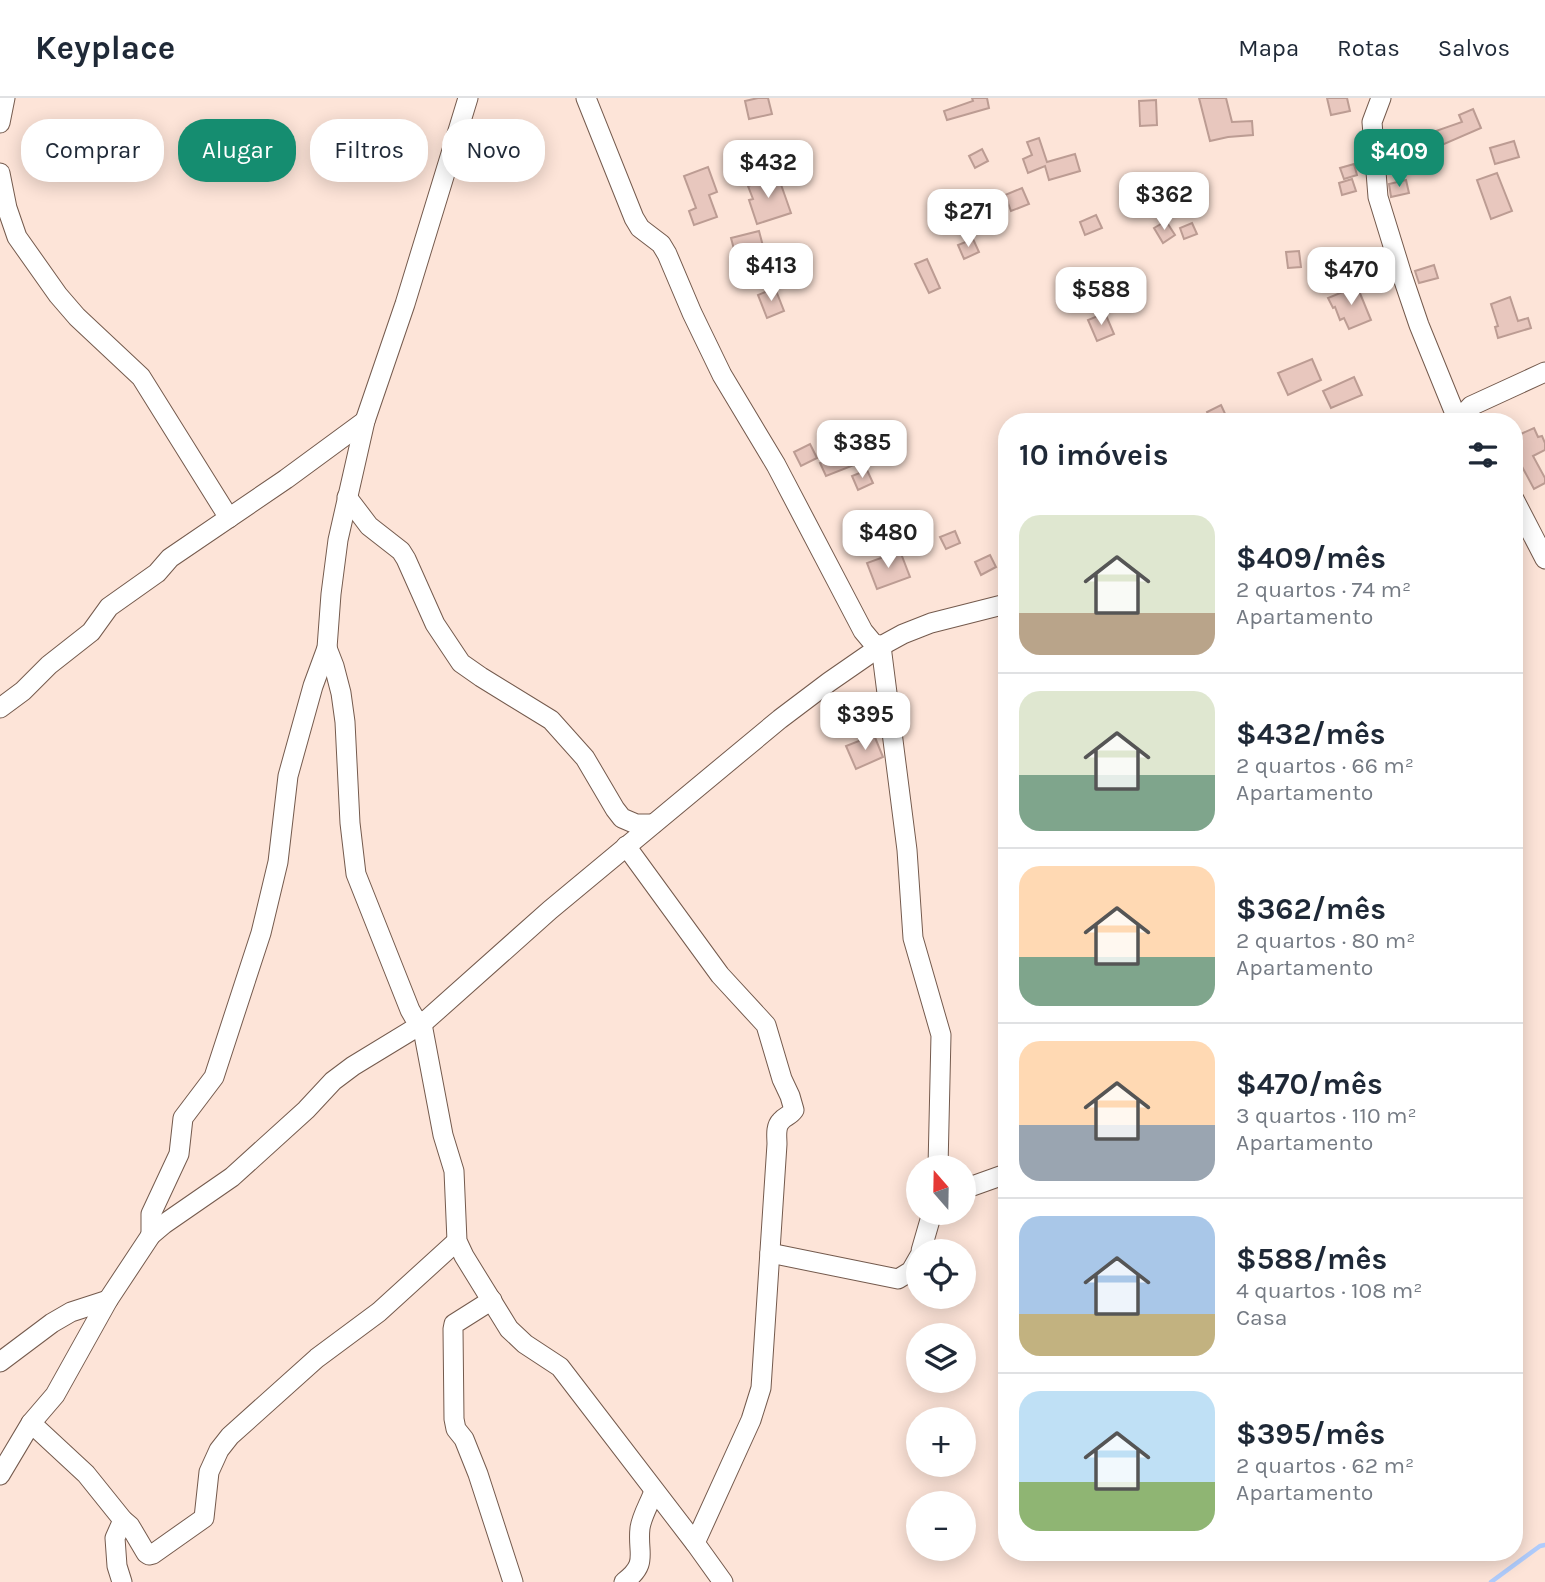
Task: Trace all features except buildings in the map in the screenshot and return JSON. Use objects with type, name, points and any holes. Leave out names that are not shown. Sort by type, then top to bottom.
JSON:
[{"type":"street","points":[[0,123],[5,98]]},
{"type":"street","points":[[151,1235],[153,1208],[179,1154],[183,1118],[214,1077],[261,933],[278,862],[288,776],[313,686],[327,648],[336,553],[365,421],[405,304],[468,98]]},
{"type":"street","points":[[586,98],[634,218],[640,228],[661,244],[667,254],[722,375],[776,465],[863,631],[873,643],[881,646]]},
{"type":"street","points":[[1381,98],[1372,122],[1378,197],[1419,325],[1463,413]]},
{"type":"street","points":[[0,173],[7,208],[17,237],[77,317],[141,377],[229,518]]},
{"type":"street","points":[[1475,413],[1545,372]]},
{"type":"street","points":[[0,708],[91,632],[109,607],[157,573],[170,558],[365,421]]},
{"type":"street","points":[[348,497],[369,526],[401,551],[435,624],[461,663],[551,720],[585,758],[622,818],[636,824],[653,824]]},
{"type":"street","points":[[1523,516],[1545,559]]},
{"type":"street","points":[[0,1475],[31,1423],[55,1395],[108,1300],[151,1235],[232,1177],[306,1110],[333,1081],[422,1024],[626,846],[829,682],[903,634],[931,623],[998,606]]},
{"type":"street","points":[[881,646],[906,850],[913,937],[942,1035],[938,1155]]},
{"type":"street","points":[[327,648],[341,693],[345,722],[353,863],[410,1010],[422,1024],[443,1135],[454,1171],[457,1241],[509,1329],[525,1344],[560,1367],[723,1582]]},
{"type":"street","points":[[626,846],[720,975],[766,1025],[794,1110],[781,1120],[777,1128],[761,1388],[751,1420],[695,1544]]},
{"type":"street","points":[[976,1185],[998,1177]]},
{"type":"street","points":[[31,1423],[86,1474],[130,1526],[146,1553],[153,1554],[202,1521],[209,1472],[219,1450],[230,1436],[317,1358],[379,1312],[457,1241]]},
{"type":"street","points":[[770,1253],[898,1279],[906,1274]]},
{"type":"street","points":[[0,1362],[71,1312],[108,1300]]},
{"type":"street","points":[[492,1300],[454,1324],[453,1419],[478,1474],[513,1582]]},
{"type":"street","points":[[624,1582],[639,1568],[641,1523],[654,1491]]},
{"type":"street","points":[[122,1582],[117,1566],[115,1538],[123,1520]]},
{"type":"waterway","points":[[1523,1558],[1545,1545]]},
{"type":"waterway","points":[[1491,1582],[1520,1561]]}]
